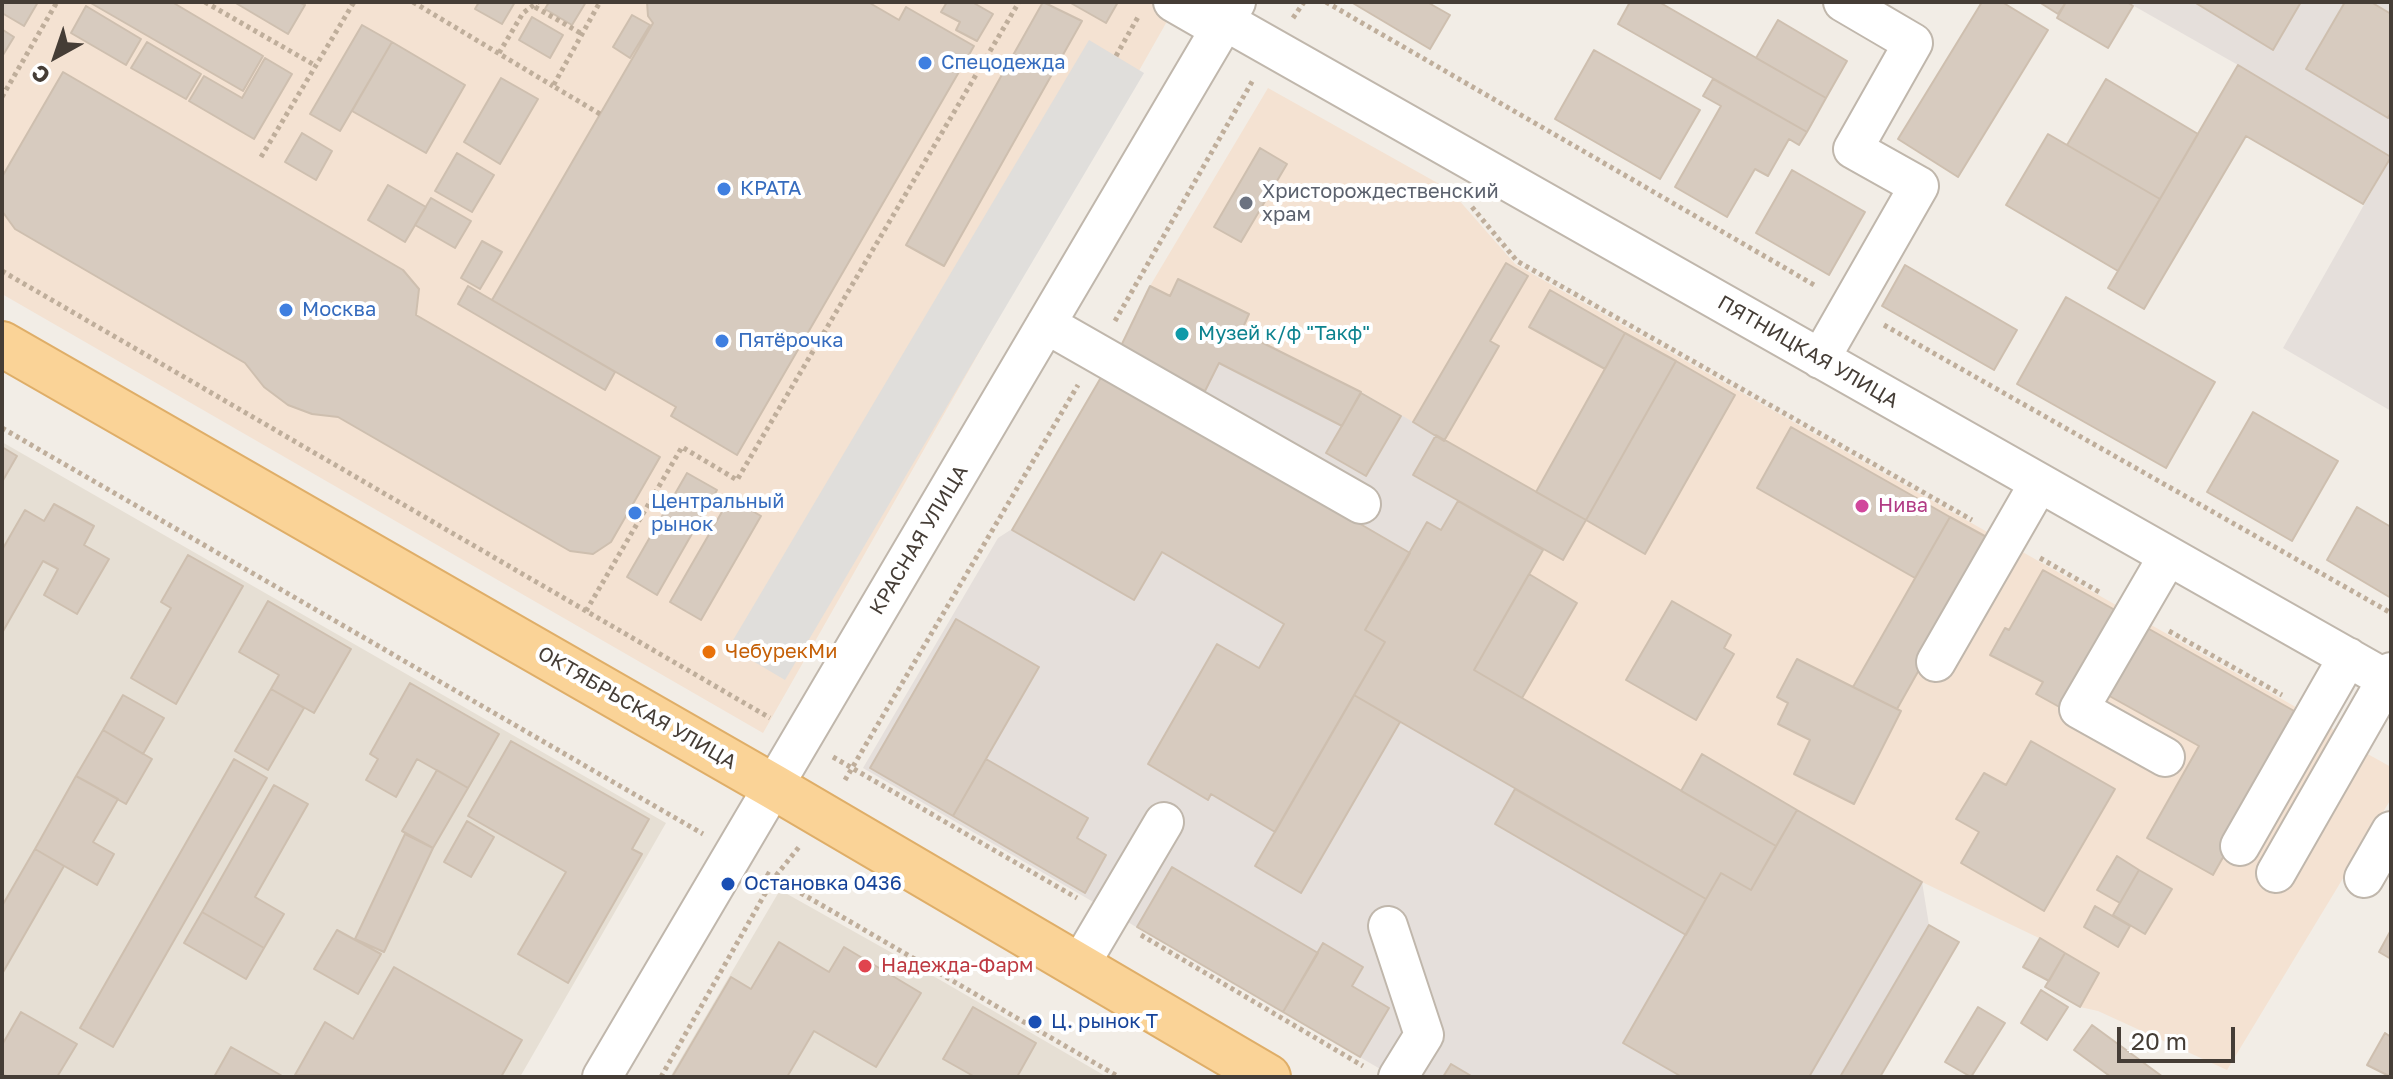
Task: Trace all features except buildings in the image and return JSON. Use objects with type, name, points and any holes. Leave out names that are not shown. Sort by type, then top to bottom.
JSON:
[{"type":"main road","name":"ОКТЯБРЬСКАЯ УЛИЦА","points":[[2,344],[774,787],[1079,966],[1225,1066],[1268,1077]]},
{"type":"street","points":[[1820,359],[1919,186],[1853,149],[1913,43],[1843,2]]},
{"type":"street","name":"ПЯТНИЦКАЯ УЛИЦА","points":[[1156,9],[1227,17],[1273,49],[2168,556],[2390,678]]},
{"type":"street","name":"КРАСНАЯ УЛИЦА","points":[[602,1077],[1227,17]]},
{"type":"street","points":[[1046,324],[1361,504]]},
{"type":"street","points":[[1936,662],[2039,483]]},
{"type":"street","points":[[2165,757],[2079,709],[2168,556]]},
{"type":"street","points":[[2240,846],[2348,657]]},
{"type":"street","points":[[2276,873],[2390,678]]},
{"type":"street","points":[[1079,966],[1164,822]]},
{"type":"street","points":[[2364,878],[2391,831]]},
{"type":"street","points":[[1383,1073],[1424,1035],[1388,926]]},
{"type":"path","points":[[2,97],[57,2]]},
{"type":"path","points":[[205,2],[316,66]]},
{"type":"path","points":[[261,157],[354,2]]},
{"type":"path","points":[[413,2],[600,114]]},
{"type":"path","points":[[553,86],[600,2]]},
{"type":"path","points":[[586,611],[682,447],[737,480],[1019,2]]},
{"type":"path","points":[[661,1077],[774,878],[824,816],[1273,49],[1304,2]]},
{"type":"path","points":[[499,53],[523,13],[536,5],[582,34]]},
{"type":"path","points":[[1116,56],[1156,9]]},
{"type":"path","points":[[1463,196],[1517,261],[2316,714]]},
{"type":"path","points":[[2,271],[803,736],[851,770],[1383,1073]]},
{"type":"path","points":[[2,428],[1119,1077]]},
{"type":"shaded area","name":"Центральный рынок","points":[[2,2],[1178,2],[763,733],[2,294]]},
{"type":"shaded area","points":[[2127,2],[2391,2],[2391,156],[2238,65]]},
{"type":"shaded area","points":[[1089,40],[1144,73],[785,680],[729,647]]},
{"type":"shaded area","points":[[1268,88],[1450,190],[1515,264],[2331,727],[2339,738],[2391,767],[2391,799],[2227,1070],[2098,1011],[2080,1007],[2099,973],[2039,938],[1922,882],[1702,755],[1681,791],[1522,698],[1529,574],[1543,550],[1413,475],[1435,435],[1361,392],[1241,332],[1248,314],[1178,279],[1170,296],[1150,286]]},
{"type":"shaded area","points":[[2391,157],[2391,411],[2283,348]]},
{"type":"shaded area","points":[[1178,279],[1249,314],[1241,332],[1361,392],[1436,435],[1413,475],[1543,550],[1529,574],[1577,603],[1522,698],[1681,790],[1702,754],[1922,882],[1929,925],[1840,1077],[1394,1077],[863,768],[998,538],[1012,529],[1120,348],[1150,286],[1170,296]]},
{"type":"shaded area","points":[[2,442],[666,823],[520,1077],[2,1077]]},
{"type":"shaded area","points":[[780,890],[942,981],[1107,1077],[670,1077]]},
{"type":"place","name":"Спецодежда","points":[[925,63]]},
{"type":"place","name":"КРАТА","points":[[724,189]]},
{"type":"place","name":"Христорождественский храм","points":[[1246,203]]},
{"type":"place","name":"Москва","points":[[286,310]]},
{"type":"place","name":"Музей к/ф \"Такф\"","points":[[1182,334]]},
{"type":"place","name":"Пятёрочка","points":[[722,341]]},
{"type":"place","name":"Нива","points":[[1862,506]]},
{"type":"place","name":"Центральный рынок","points":[[635,513]]},
{"type":"place","name":"ЧебурекМи","points":[[709,652]]},
{"type":"place","name":"Остановка 0436","points":[[728,884]]},
{"type":"place","name":"Надежда-Фарм","points":[[865,966]]},
{"type":"place","name":"Ц. рынок Т","points":[[1035,1022]]}]
